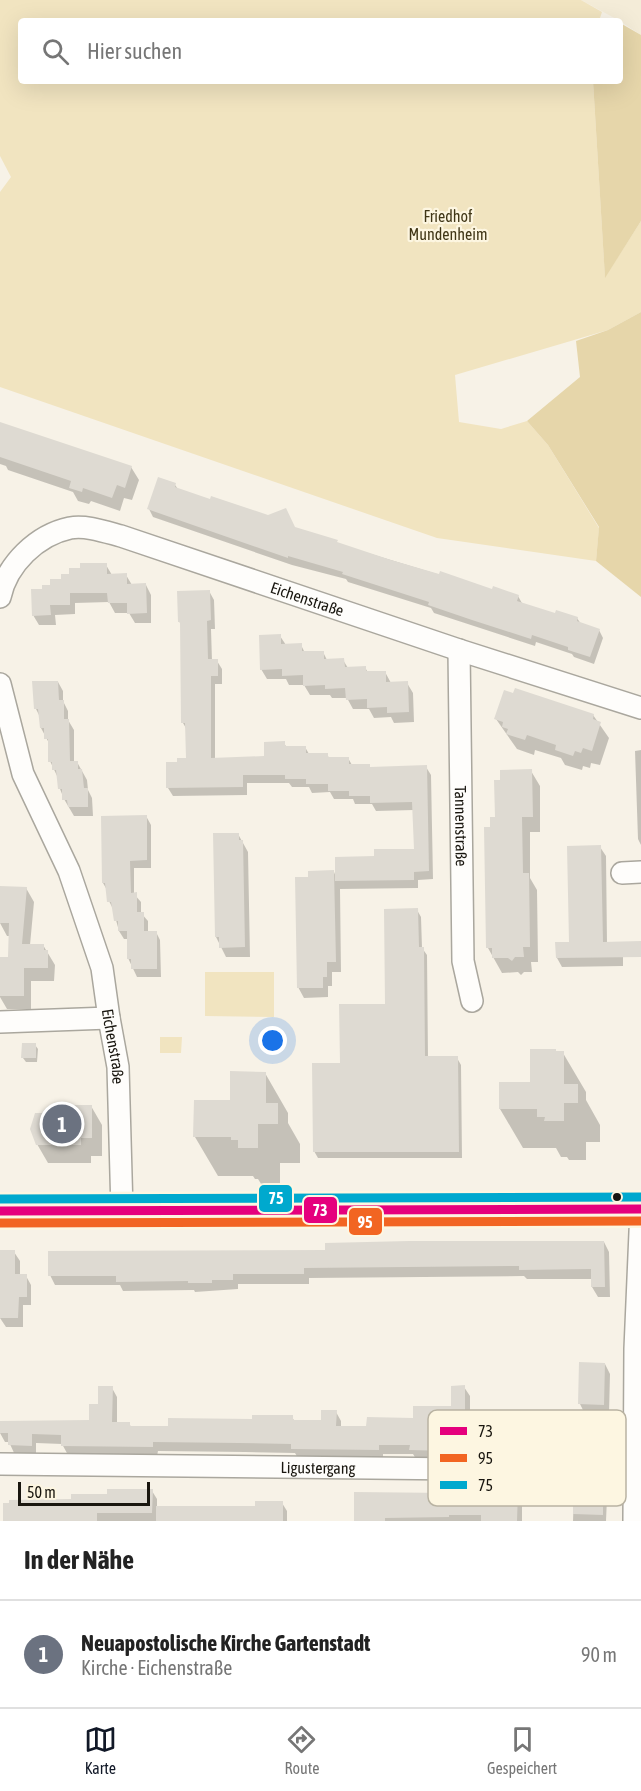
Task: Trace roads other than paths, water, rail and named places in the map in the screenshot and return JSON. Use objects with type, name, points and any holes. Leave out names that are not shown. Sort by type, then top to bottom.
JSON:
[{"type":"street","name":"Eichenstraße","points":[[0,597],[12,569],[28,549],[48,537],[71,528],[94,530],[121,536],[459,650],[641,708]]},
{"type":"street","name":"Tannenstraße","points":[[459,650],[463,961],[472,1001]]},
{"type":"street","name":"Eichenstraße","points":[[0,684],[23,774],[69,872],[102,968],[118,1068],[122,1211]]},
{"type":"street","points":[[0,1022],[109,1018]]},
{"type":"street","points":[[0,1211],[641,1209],[635,1349],[634,1521]]},
{"type":"street","name":"Ligustergang","points":[[0,1464],[428,1469]]},
{"type":"street","name":"Ligustergang","points":[[626,1471],[635,1471]]},
{"type":"place","name":"Neuapostolische Kirche Gartenstadt","points":[[62,1124]]},
{"type":"park label","name":"Friedhof Mundenheim","points":[[448,225]]}]
